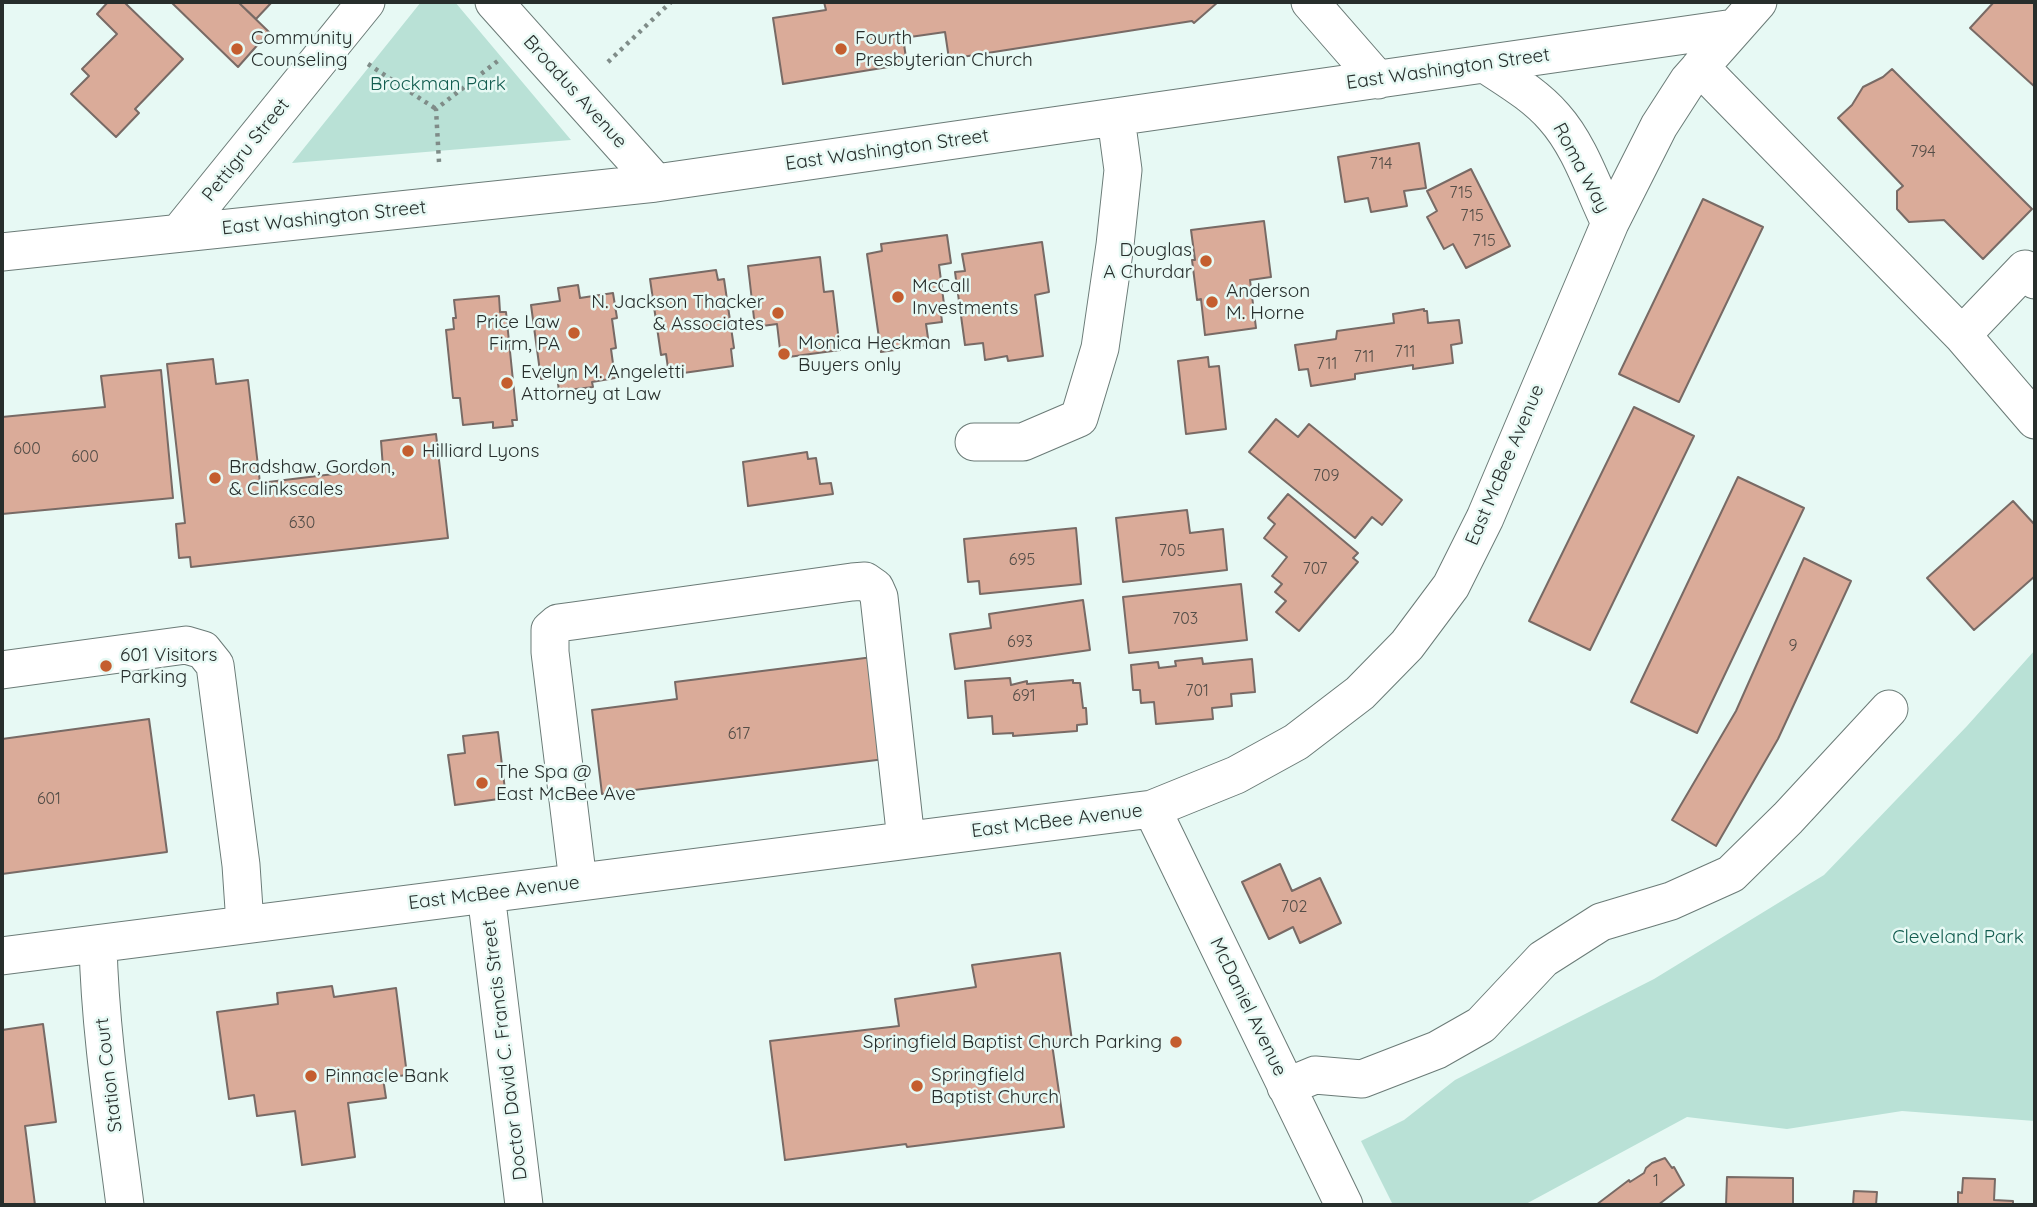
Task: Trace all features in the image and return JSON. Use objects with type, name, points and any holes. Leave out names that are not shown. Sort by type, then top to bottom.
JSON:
[{"type":"street","name":"Pettigru Street","points":[[179,233],[366,2]]},
{"type":"street","name":"Broadus Avenue","points":[[494,2],[656,183]]},
{"type":"street","points":[[1310,2],[1378,80]]},
{"type":"street","name":"East Washington Street","points":[[2,251],[656,183],[1485,64],[1746,15]]},
{"type":"street","name":"East McBee Avenue","points":[[2,956],[1152,809],[1236,775],[1296,742],[1360,693],[1407,645],[1451,586],[1485,518],[1609,223],[1659,126],[1700,66],[1746,15]]},
{"type":"street","name":"Roma Way","points":[[1485,64],[1531,95],[1554,117],[1572,142],[1609,223]]},
{"type":"street","points":[[1700,66],[1962,335],[2035,420]]},
{"type":"street","points":[[974,442],[1023,442],[1079,418],[1100,348],[1115,245],[1123,170],[1115,118]]},
{"type":"street","points":[[1962,335],[2025,270],[2035,279]]},
{"type":"street","points":[[578,882],[550,652],[550,631],[558,624],[573,621],[852,582],[865,581],[875,588],[879,597],[905,840]]},
{"type":"street","points":[[2,670],[186,645],[203,650],[215,665],[242,865],[245,924]]},
{"type":"street","points":[[1286,1087],[1315,1075],[1362,1079],[1437,1050],[1481,1025],[1543,959],[1601,922],[1671,901],[1731,874],[1788,818],[1889,709]]},
{"type":"street","name":"McDaniel Avenue","points":[[1152,809],[1343,1205]]},
{"type":"street","name":"Doctor David C. Francis Street","points":[[486,894],[524,1205]]},
{"type":"street","name":"Station Court","points":[[98,944],[104,1038],[125,1205]]},
{"type":"path","points":[[608,62],[671,2]]},
{"type":"path","points":[[436,109],[502,57]]},
{"type":"path","points":[[368,64],[436,109]]},
{"type":"path","points":[[436,109],[439,162]]},
{"type":"green space","name":"Brockman Park","points":[[421,2],[455,2],[571,140],[292,163]]},
{"type":"green space","name":"Cleveland Park","points":[[2035,650],[2035,1121],[1902,1111],[1787,1129],[1687,1117],[1524,1205],[1393,1205],[1361,1141],[1404,1120],[1455,1080],[1654,979],[1824,875],[1967,726]]},
{"type":"building","points":[[108,2],[124,2],[183,59],[135,109],[139,113],[116,137],[71,94],[89,76],[82,69],[117,34],[97,14]]},
{"type":"building","name":"Community Counseling","points":[[171,2],[238,2],[269,32],[238,67]]},
{"type":"building","points":[[238,2],[272,2],[256,19]]},
{"type":"building","name":"Fourth Presbyterian Church","points":[[824,2],[1218,2],[1194,23],[1192,21],[949,59],[945,32],[903,38],[907,64],[783,84],[773,18],[826,10]]},
{"type":"building","points":[[1994,2],[2035,2],[2035,87],[1970,28]]},
{"type":"building","points":[[1892,69],[2032,209],[1983,259],[1944,220],[1909,222],[1897,209],[1897,191],[1903,186],[1838,118],[1852,105],[1863,87]]},
{"type":"building","points":[[1419,143],[1426,188],[1404,191],[1407,206],[1371,212],[1368,198],[1345,202],[1338,157]]},
{"type":"building","points":[[1471,169],[1510,246],[1466,268],[1453,244],[1444,249],[1427,217],[1437,211],[1427,191]]},
{"type":"building","points":[[1703,199],[1763,227],[1679,402],[1619,374]]},
{"type":"building","points":[[1264,221],[1271,277],[1250,280],[1256,328],[1205,335],[1201,299],[1197,300],[1191,230]]},
{"type":"building","points":[[947,235],[951,263],[939,265],[945,312],[941,313],[942,322],[926,324],[929,345],[881,352],[867,254],[882,251],[881,244]]},
{"type":"building","points":[[1042,242],[1049,292],[1035,295],[1043,356],[1008,361],[1007,356],[985,360],[983,343],[965,345],[955,272],[965,271],[962,254]]},
{"type":"building","points":[[820,257],[824,292],[833,291],[840,350],[781,358],[777,324],[755,327],[748,266]]},
{"type":"building","points":[[716,270],[718,280],[724,279],[734,348],[731,349],[733,366],[669,375],[666,354],[661,355],[650,279]]},
{"type":"building","name":"Price Law Firm, PA","points":[[578,285],[580,298],[613,293],[617,318],[612,319],[616,348],[611,349],[615,378],[592,382],[593,387],[559,391],[557,376],[541,379],[531,305],[560,301],[558,288]]},
{"type":"building","points":[[499,296],[500,312],[506,312],[517,420],[512,420],[513,426],[493,428],[493,422],[463,425],[460,398],[453,398],[446,330],[454,329],[454,300]]},
{"type":"building","points":[[1424,309],[1427,311],[1428,323],[1459,320],[1462,343],[1451,345],[1453,363],[1413,369],[1413,365],[1355,374],[1355,379],[1311,386],[1308,369],[1299,370],[1295,345],[1336,339],[1337,331],[1394,323],[1393,314]]},
{"type":"building","points":[[1208,357],[1209,367],[1219,366],[1226,429],[1186,434],[1178,361]]},
{"type":"building","points":[[213,359],[216,384],[248,380],[260,483],[383,468],[381,441],[436,434],[448,538],[191,567],[190,557],[179,558],[176,524],[185,523],[167,364]]},
{"type":"building","points":[[161,370],[173,498],[2,514],[2,417],[105,407],[101,376]]},
{"type":"building","points":[[1634,407],[1694,436],[1590,650],[1529,621]]},
{"type":"building","points":[[1276,419],[1298,437],[1309,424],[1402,500],[1382,525],[1372,517],[1355,538],[1249,452]]},
{"type":"building","points":[[807,452],[808,459],[816,458],[820,484],[831,483],[833,494],[748,506],[743,462]]},
{"type":"building","points":[[1738,477],[1804,508],[1697,733],[1631,702]]},
{"type":"building","points":[[1288,494],[1358,553],[1353,558],[1358,562],[1299,631],[1276,612],[1286,601],[1275,592],[1282,584],[1272,576],[1287,557],[1264,538],[1275,524],[1268,518]]},
{"type":"building","points":[[2013,501],[2035,525],[2035,576],[1974,630],[1927,578]]},
{"type":"building","points":[[1187,510],[1190,533],[1223,529],[1227,570],[1123,582],[1116,518]]},
{"type":"building","points":[[1076,528],[1081,584],[980,594],[979,581],[968,582],[964,539]]},
{"type":"building","points":[[1804,558],[1851,581],[1778,739],[1716,846],[1672,820],[1736,711]]},
{"type":"building","points":[[1241,584],[1247,640],[1129,653],[1123,597]]},
{"type":"building","points":[[1083,600],[1090,650],[955,669],[950,634],[991,628],[989,614]]},
{"type":"building","points":[[873,657],[885,759],[602,794],[592,710],[677,699],[675,682]]},
{"type":"building","points":[[1202,658],[1203,664],[1252,659],[1255,692],[1231,694],[1232,706],[1212,708],[1213,719],[1156,724],[1154,702],[1141,703],[1140,690],[1133,690],[1131,665],[1158,662],[1159,668],[1176,666],[1175,661]]},
{"type":"building","points":[[1010,678],[1011,685],[1027,681],[1027,684],[1073,680],[1073,683],[1080,683],[1087,724],[1077,725],[1077,731],[1013,736],[1013,733],[993,734],[992,716],[968,718],[965,681]]},
{"type":"building","points":[[149,719],[167,852],[2,874],[2,739]]},
{"type":"building","points":[[498,732],[506,798],[455,805],[448,755],[465,753],[463,736]]},
{"type":"building","points":[[1280,864],[1292,891],[1320,878],[1341,923],[1300,943],[1293,927],[1269,939],[1242,882]]},
{"type":"building","name":"Springfield Baptist Church","points":[[1060,953],[1072,1041],[1052,1044],[1064,1127],[785,1160],[770,1041],[899,1026],[895,999],[976,987],[972,965]]},
{"type":"building","name":"Pinnacle Bank","points":[[332,986],[334,997],[396,988],[407,1075],[383,1078],[386,1098],[348,1103],[355,1157],[302,1165],[295,1111],[257,1116],[254,1095],[229,1099],[217,1012],[278,1004],[277,993]]},
{"type":"building","points":[[43,1024],[56,1122],[25,1126],[35,1205],[2,1205],[2,1030]]},
{"type":"building","points":[[1665,1158],[1672,1168],[1674,1167],[1684,1185],[1658,1205],[1596,1205],[1629,1180],[1630,1182],[1644,1173],[1652,1163]]},
{"type":"building","points":[[1727,1177],[1793,1178],[1793,1205],[1726,1205]]},
{"type":"building","points":[[1963,1178],[1995,1179],[1994,1200],[2013,1201],[2013,1205],[1958,1205],[1958,1192],[1962,1193]]},
{"type":"building","points":[[1854,1191],[1877,1192],[1876,1205],[1853,1205]]},
{"type":"place","name":"Community Counseling","points":[[237,49]]},
{"type":"place","name":"Fourth Presbyterian Church","points":[[841,49]]},
{"type":"place","name":"Douglas A Churdar","points":[[1206,261]]},
{"type":"place","name":"McCall Investments","points":[[898,297]]},
{"type":"place","name":"Anderson M. Horne","points":[[1212,302]]},
{"type":"place","name":"N. Jackson Thacker & Associates","points":[[778,313]]},
{"type":"place","name":"Price Law Firm, PA","points":[[574,333]]},
{"type":"place","name":"Monica Heckman Buyers only","points":[[784,354]]},
{"type":"place","name":"Evelyn M. Angeletti Attorney at Law","points":[[507,383]]},
{"type":"place","name":"Hilliard Lyons","points":[[408,451]]},
{"type":"place","name":"Bradshaw, Gordon, & Clinkscales","points":[[215,478]]},
{"type":"place","name":"601 Visitors Parking","points":[[106,666]]},
{"type":"place","name":"The Spa @ East McBee Ave","points":[[482,783]]},
{"type":"place","name":"Springfield Baptist Church Parking","points":[[1176,1042]]},
{"type":"place","name":"Pinnacle Bank","points":[[311,1076]]},
{"type":"place","name":"Springfield Baptist Church","points":[[917,1086]]}]
